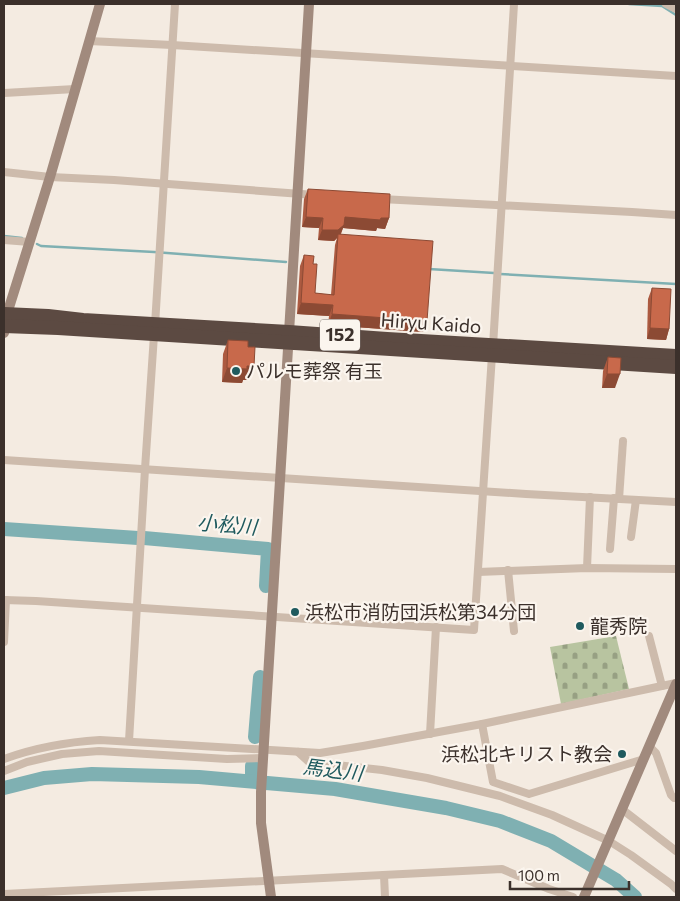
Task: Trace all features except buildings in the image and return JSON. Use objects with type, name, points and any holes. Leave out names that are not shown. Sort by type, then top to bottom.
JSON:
[{"type":"highway","name":"Hiryu Kaido","points":[[5,322],[492,350],[676,367]]},
{"type":"highway","name":"Hiryu Kaido","points":[[492,350],[676,356]]},
{"type":"street","points":[[5,322],[50,177],[100,4]]},
{"type":"street","points":[[129,741],[144,469],[160,252],[175,4]]},
{"type":"street","points":[[271,897],[261,823],[261,792],[309,4]]},
{"type":"street","points":[[4,642],[5,600],[474,630],[514,4]]},
{"type":"street","points":[[666,4],[676,9]]},
{"type":"street","points":[[89,41],[172,44],[676,76]]},
{"type":"street","points":[[4,93],[75,89]]},
{"type":"street","points":[[4,172],[50,177],[327,195]]},
{"type":"street","points":[[377,198],[676,215]]},
{"type":"street","points":[[4,240],[30,242]]},
{"type":"street","points":[[610,549],[624,441]]},
{"type":"street","points":[[4,460],[676,502]]},
{"type":"street","points":[[587,568],[590,497]]},
{"type":"street","points":[[631,537],[636,500]]},
{"type":"street","points":[[478,572],[587,568],[676,569]]},
{"type":"street","points":[[508,570],[514,631]]},
{"type":"street","points":[[430,734],[436,627]]},
{"type":"street","points":[[649,636],[662,686]]},
{"type":"street","points":[[4,771],[26,762],[62,754],[98,751],[227,759],[263,754],[320,753],[482,724],[676,684]]},
{"type":"street","points":[[585,896],[676,684]]},
{"type":"street","points":[[482,724],[493,782],[529,794],[644,759]]},
{"type":"street","points":[[4,759],[19,753],[76,742],[100,740],[263,754]]},
{"type":"street","points":[[650,747],[656,753],[670,792],[675,797]]},
{"type":"street","points":[[298,752],[309,762],[382,770],[427,778],[500,796],[573,824],[609,841],[671,884],[676,890]]},
{"type":"street","points":[[623,810],[676,851]]},
{"type":"street","points":[[4,894],[97,893],[268,881],[502,869],[573,897]]},
{"type":"street","points":[[384,875],[385,897]]},
{"type":"green space","points":[[616,636],[629,689],[561,704],[550,647]]},
{"type":"waterway","points":[[629,4],[662,6],[676,15]]},
{"type":"waterway","points":[[4,236],[22,238]]},
{"type":"waterway","points":[[37,244],[41,246],[286,262]]},
{"type":"waterway","points":[[429,269],[494,273]]},
{"type":"waterway","points":[[500,274],[676,284]]},
{"type":"waterway","name":"小松川","points":[[4,529],[138,538]]},
{"type":"waterway","name":"小松川","points":[[144,538],[268,549],[266,586]]},
{"type":"waterway","name":"小松川","points":[[255,737],[260,677]]},
{"type":"waterway","name":"小松川","points":[[252,766],[252,781]]},
{"type":"waterway","name":"馬込川","points":[[4,788],[44,778],[92,774],[199,777],[335,789],[446,808],[500,821],[551,841],[616,880],[635,897]]},
{"type":"place","name":"パルモ葬祭 有玉","points":[[236,371]]},
{"type":"place","name":"浜松市消防団浜松第34分団","points":[[295,612]]},
{"type":"place","name":"龍秀院","points":[[580,626]]},
{"type":"place","name":"浜松北キリスト教会","points":[[622,754]]}]
